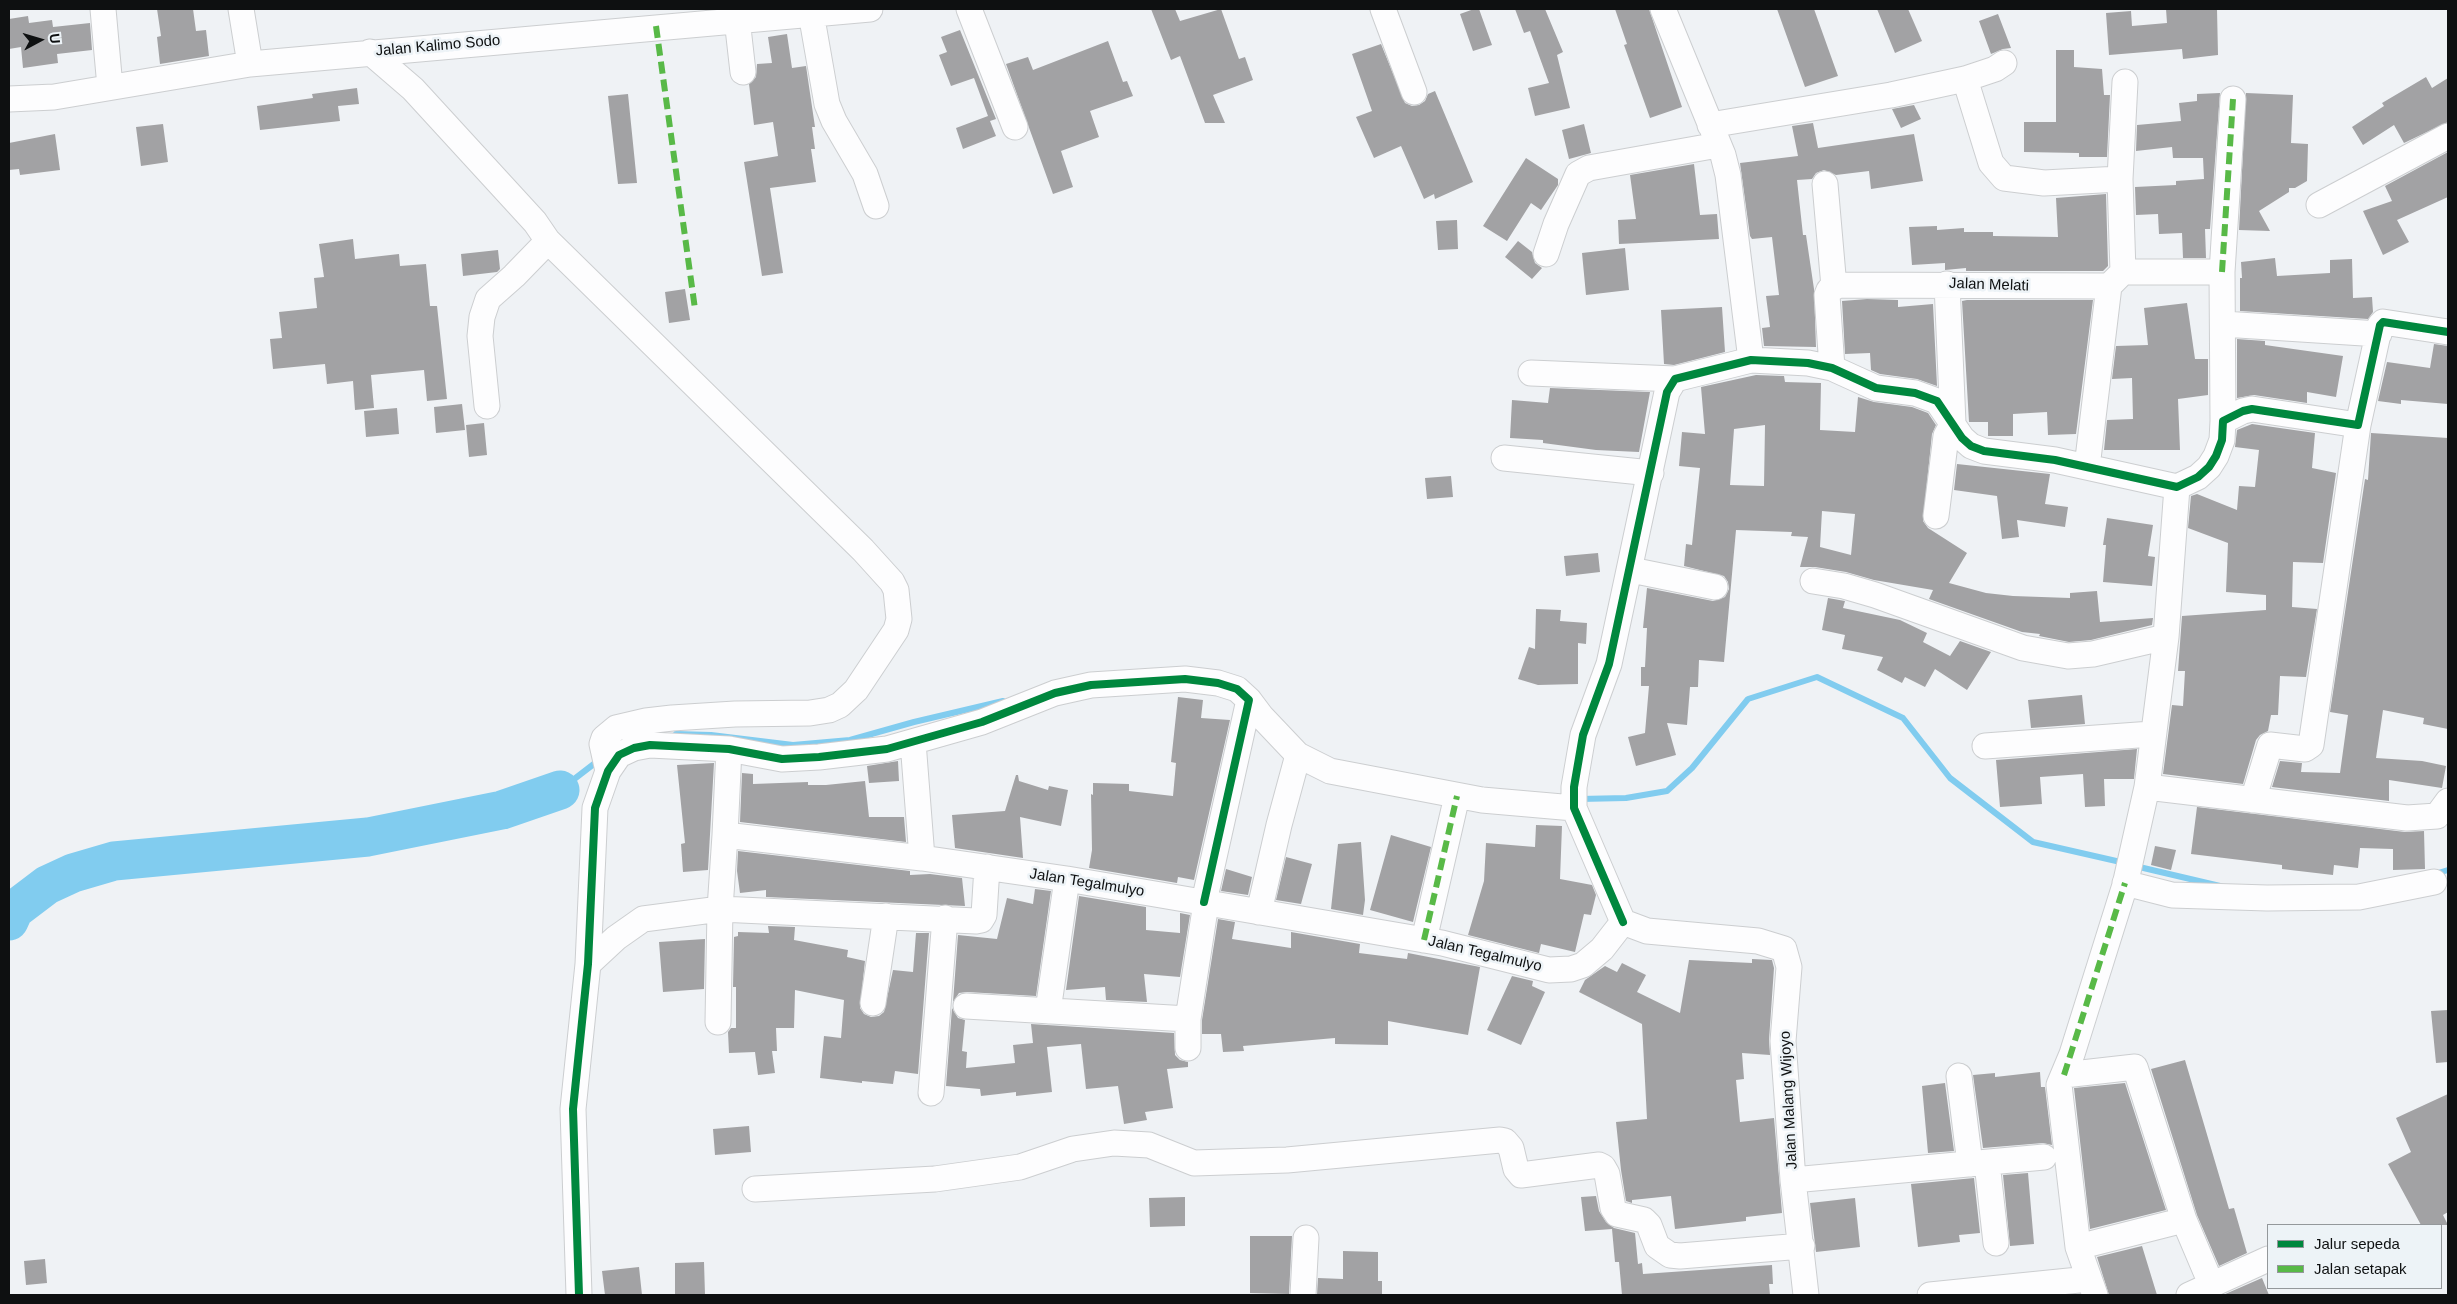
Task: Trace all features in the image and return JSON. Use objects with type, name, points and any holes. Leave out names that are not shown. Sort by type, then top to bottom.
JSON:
[{"type":"street","points":[[103,9],[110,87]]},
{"type":"street","points":[[241,9],[250,64]]},
{"type":"street","name":"Jalan Kalimo Sodo","points":[[9,99],[54,97],[250,64],[737,19],[868,9]]},
{"type":"street","points":[[968,9],[1015,127]]},
{"type":"street","points":[[1383,9],[1414,92]]},
{"type":"street","points":[[1663,9],[1720,150],[1751,360]]},
{"type":"street","points":[[811,13],[827,104],[834,121],[865,174],[876,206]]},
{"type":"street","points":[[737,19],[743,72]]},
{"type":"street","points":[[370,52],[413,89],[535,222],[548,241],[863,550],[892,582],[898,603],[899,619],[896,630],[876,662],[856,690],[840,704],[829,710],[810,713],[735,714],[646,721],[616,728],[604,738],[606,762],[595,808],[588,964],[573,1108],[579,1295]]},
{"type":"street","points":[[1546,254],[1556,224],[1578,174],[1590,168],[1720,150],[1891,95],[1965,79],[1995,69],[2004,63]]},
{"type":"street","points":[[1965,79],[1992,163],[2004,178],[2044,183],[2120,180]]},
{"type":"street","points":[[2087,467],[2116,279],[2125,82]]},
{"type":"street","points":[[1531,373],[1675,380],[1751,360],[1808,363],[1832,368],[1876,388],[1915,393],[1937,401],[1962,438],[1971,446],[1984,452],[2054,460],[2177,487],[2198,477],[2209,467],[2216,456],[2222,440],[2222,272],[2232,99]]},
{"type":"street","points":[[2319,205],[2448,136]]},
{"type":"street","points":[[1826,184],[1834,287],[1829,290],[1827,295],[1832,368]]},
{"type":"street","points":[[487,406],[480,336],[482,317],[488,299],[514,276],[548,241]]},
{"type":"street","name":"Jalan Melati","points":[[1834,287],[1852,284],[1947,284],[2016,287],[2222,272]]},
{"type":"street","points":[[1936,516],[1946,436],[1953,423],[1947,284]]},
{"type":"street","points":[[2253,800],[2270,745],[2305,748],[2311,745],[2358,425],[2380,325],[2385,322],[2448,332]]},
{"type":"street","points":[[2222,324],[2379,334]]},
{"type":"street","points":[[1623,922],[1574,799],[1584,735],[1609,664],[1631,570],[1667,392],[1675,380]]},
{"type":"street","points":[[2223,421],[2234,414],[2252,409],[2358,425]]},
{"type":"street","points":[[1504,458],[1650,473]]},
{"type":"street","points":[[1930,1295],[2092,1287],[2078,1247],[2059,1085],[2067,1066],[2126,880],[2147,787],[2152,734],[2166,637],[2177,487]]},
{"type":"street","points":[[1631,570],[1714,587]]},
{"type":"street","points":[[1813,581],[1844,586],[1875,595],[2023,648],[2068,656],[2093,654],[2166,637]]},
{"type":"street","points":[[606,762],[634,748],[650,745],[729,749],[782,759],[819,758],[887,749],[982,722],[1055,693],[1091,685],[1185,679],[1237,688],[1298,754],[1330,771],[1482,800],[1574,799]]},
{"type":"street","points":[[1188,1048],[1188,1019],[1205,903],[1249,700]]},
{"type":"street","points":[[1986,746],[2152,734]]},
{"type":"street","points":[[913,742],[922,858]]},
{"type":"street","points":[[718,1022],[720,909],[729,749]]},
{"type":"street","points":[[1259,912],[1298,754]]},
{"type":"street","points":[[2147,787],[2407,818],[2437,816],[2448,801]]},
{"type":"street","points":[[1424,940],[1457,796]]},
{"type":"street","name":"Jalan Tegalmulyo","points":[[725,835],[922,858],[1067,879],[1424,940],[1549,970],[1571,969],[1582,965],[1602,948],[1623,922]]},
{"type":"street","points":[[588,964],[616,938],[643,919],[720,909],[981,920],[984,915],[987,867]]},
{"type":"street","points":[[1048,1011],[1067,879]]},
{"type":"street","points":[[2126,880],[2172,895],[2276,898],[2359,897],[2434,882]]},
{"type":"street","points":[[873,1002],[886,916]]},
{"type":"street","points":[[931,1093],[940,1004],[945,918]]},
{"type":"street","name":"Jalan Malang Wijoyo","points":[[1623,922],[1647,931],[1758,941],[1784,949],[1789,967],[1783,1041],[1793,1180],[1802,1246],[1806,1295]]},
{"type":"street","points":[[966,1006],[1188,1019]]},
{"type":"street","points":[[2067,1066],[2135,1067],[2184,1220],[2212,1286]]},
{"type":"street","points":[[1958,1076],[1996,1243]]},
{"type":"street","points":[[755,1189],[935,1179],[1020,1167],[1073,1149],[1114,1143],[1149,1145],[1194,1163],[1286,1160],[1500,1140],[1505,1141],[1511,1148],[1516,1169],[1521,1175],[1599,1165],[1603,1167],[1607,1174],[1613,1208],[1617,1214],[1644,1220],[1649,1225],[1657,1246],[1670,1255],[1802,1246]]},
{"type":"street","points":[[1793,1180],[2044,1157]]},
{"type":"street","points":[[2078,1247],[2184,1220]]},
{"type":"street","points":[[1303,1295],[1306,1238]]},
{"type":"street","points":[[2189,1295],[2267,1260]]},
{"type":"building","points":[[157,9],[193,9],[196,31],[206,30],[209,56],[160,64],[157,37],[161,36]]},
{"type":"building","points":[[1151,9],[1175,9],[1180,21],[1221,9],[1239,59],[1245,57],[1253,80],[1213,95],[1225,123],[1205,123],[1180,56],[1171,60]]},
{"type":"building","points":[[1479,9],[1492,45],[1473,51],[1460,14]]},
{"type":"building","points":[[1515,9],[1545,9],[1563,52],[1557,55],[1570,108],[1535,116],[1528,88],[1549,83],[1530,31],[1524,33]]},
{"type":"building","points":[[1615,9],[1649,9],[1682,107],[1650,118],[1624,45],[1627,44]]},
{"type":"building","points":[[1777,9],[1814,9],[1838,76],[1805,87]]},
{"type":"building","points":[[1877,9],[1908,9],[1922,41],[1895,53]]},
{"type":"building","points":[[2166,9],[2217,9],[2218,55],[2183,59],[2182,49],[2109,55],[2106,13],[2131,11],[2132,26],[2167,23]]},
{"type":"building","points":[[1998,14],[2011,48],[1991,54],[1979,21]]},
{"type":"building","points":[[28,16],[29,23],[52,20],[53,27],[90,23],[92,50],[57,54],[58,63],[23,68],[21,47],[9,49],[9,19]]},
{"type":"building","points":[[960,30],[996,119],[990,121],[996,136],[963,149],[956,128],[988,116],[974,78],[951,86],[939,55],[947,52],[941,37]]},
{"type":"building","points":[[787,34],[792,68],[806,66],[815,127],[812,127],[815,149],[811,149],[816,182],[770,188],[783,273],[762,276],[744,162],[778,156],[773,122],[754,125],[749,84],[756,77],[757,64],[772,63],[768,37]]},
{"type":"building","points":[[1108,41],[1123,82],[1127,81],[1133,96],[1090,111],[1099,137],[1061,151],[1073,187],[1053,194],[1006,64],[1028,57],[1033,70]]},
{"type":"building","points":[[1381,44],[1405,103],[1412,106],[1419,105],[1425,101],[1428,94],[1435,91],[1473,182],[1435,199],[1434,194],[1424,199],[1401,146],[1374,158],[1356,117],[1372,111],[1352,54]]},
{"type":"building","points":[[2056,50],[2074,50],[2074,67],[2102,69],[2104,95],[2110,95],[2107,157],[2079,157],[2079,153],[2024,152],[2024,122],[2056,122]]},
{"type":"building","points":[[2426,77],[2432,88],[2448,78],[2448,122],[2404,143],[2394,125],[2363,145],[2352,127],[2384,106],[2382,103]]},
{"type":"building","points":[[357,88],[359,104],[338,106],[340,121],[260,130],[257,106],[313,98],[312,94]]},
{"type":"building","points":[[2220,93],[2210,229],[2205,229],[2206,258],[2183,258],[2182,233],[2159,234],[2158,214],[2136,215],[2135,187],[2176,185],[2176,181],[2204,179],[2203,158],[2173,158],[2172,147],[2136,151],[2137,125],[2181,121],[2179,103],[2197,101],[2197,94]]},
{"type":"building","points":[[2246,93],[2293,95],[2291,143],[2308,144],[2307,181],[2295,188],[2289,188],[2289,192],[2259,211],[2270,231],[2239,230]]},
{"type":"building","points":[[628,94],[637,183],[618,184],[608,96]]},
{"type":"building","points":[[1914,105],[1921,119],[1901,128],[1892,109]]},
{"type":"building","points":[[1813,123],[1818,148],[1914,134],[1923,181],[1871,189],[1869,171],[1836,175],[1824,170],[1816,173],[1812,179],[1797,180],[1803,235],[1806,235],[1814,289],[1816,347],[1764,346],[1762,328],[1770,327],[1766,296],[1779,295],[1772,237],[1752,239],[1750,236],[1740,163],[1798,156],[1792,126]]},
{"type":"building","points":[[163,124],[168,162],[141,166],[136,127]]},
{"type":"building","points":[[1584,124],[1591,153],[1569,159],[1562,130]]},
{"type":"building","points":[[55,134],[60,170],[20,175],[19,169],[9,170],[9,143]]},
{"type":"building","points":[[2448,152],[2448,197],[2397,220],[2409,242],[2383,255],[2363,211],[2392,201],[2385,186]]},
{"type":"building","points":[[1526,158],[1558,179],[1558,185],[1541,210],[1531,203],[1507,241],[1483,226]]},
{"type":"building","points":[[1694,164],[1700,215],[1717,214],[1719,239],[1619,244],[1618,220],[1636,219],[1630,175]]},
{"type":"building","points":[[2106,194],[2108,266],[2103,271],[1966,271],[1966,268],[1945,270],[1945,263],[1912,265],[1909,227],[1937,226],[1937,230],[1964,228],[1964,232],[1993,232],[1993,236],[2058,237],[2056,198]]},
{"type":"building","points":[[1457,220],[1458,249],[1438,250],[1436,221]]},
{"type":"building","points":[[353,239],[355,259],[399,254],[400,266],[426,264],[430,306],[437,306],[447,399],[427,401],[424,370],[371,375],[374,408],[355,410],[353,381],[327,384],[325,364],[273,369],[270,339],[282,338],[279,312],[317,308],[314,278],[324,277],[319,244]]},
{"type":"building","points":[[1518,241],[1532,252],[1535,263],[1542,268],[1532,279],[1505,257]]},
{"type":"building","points":[[1625,248],[1629,290],[1586,295],[1582,253]]},
{"type":"building","points":[[498,250],[500,269],[497,272],[463,276],[461,254]]},
{"type":"building","points":[[2275,258],[2277,276],[2330,273],[2330,260],[2352,259],[2353,298],[2372,297],[2373,312],[2368,319],[2240,311],[2241,262]]},
{"type":"building","points":[[685,289],[690,320],[669,323],[665,292]]},
{"type":"building","points":[[1867,299],[1898,300],[1898,307],[1933,304],[1937,386],[1917,379],[1880,374],[1871,370],[1870,353],[1845,354],[1842,301]]},
{"type":"building","points":[[2093,300],[2076,434],[2048,435],[2047,412],[2013,414],[2013,436],[1988,436],[1988,422],[1969,422],[1962,301]]},
{"type":"building","points":[[2187,303],[2195,359],[2208,359],[2208,395],[2178,399],[2180,450],[2104,450],[2107,420],[2133,419],[2132,378],[2112,379],[2116,346],[2148,345],[2144,308]]},
{"type":"building","points":[[1722,307],[1725,352],[1674,365],[1664,364],[1661,310]]},
{"type":"building","points":[[2237,339],[2265,341],[2265,345],[2343,356],[2336,397],[2307,392],[2307,403],[2254,395],[2237,398]]},
{"type":"building","points":[[2434,344],[2448,346],[2448,404],[2401,400],[2401,404],[2378,401],[2387,362],[2430,368]]},
{"type":"building","points":[[1756,375],[1784,376],[1785,382],[1821,383],[1820,430],[1855,432],[1858,397],[1874,402],[1912,407],[1928,413],[1936,425],[1932,434],[1923,521],[1928,528],[1967,553],[1949,583],[1986,593],[2013,596],[2070,598],[2070,593],[2097,591],[2100,622],[2153,618],[2152,625],[2091,640],[2069,642],[2039,636],[2040,634],[2022,632],[1929,599],[1933,590],[1874,580],[1846,572],[1815,567],[1800,567],[1808,537],[1791,536],[1792,532],[1736,530],[1724,662],[1699,660],[1698,687],[1690,687],[1687,725],[1667,723],[1676,755],[1636,766],[1628,737],[1645,733],[1649,686],[1641,686],[1641,667],[1645,667],[1647,628],[1643,628],[1647,588],[1713,601],[1725,597],[1729,589],[1728,582],[1724,576],[1684,566],[1686,544],[1692,545],[1700,468],[1679,466],[1682,432],[1705,434],[1701,387]],"holes":[[[1765,425],[1764,486],[1730,485],[1734,429]],[[1822,511],[1855,514],[1851,555],[1820,547]]]},
{"type":"building","points":[[1550,388],[1650,392],[1639,452],[1596,450],[1543,443],[1543,440],[1510,438],[1512,400],[1548,403]]},
{"type":"building","points":[[462,404],[465,430],[436,433],[434,407]]},
{"type":"building","points":[[397,408],[399,434],[366,437],[364,411]]},
{"type":"building","points":[[484,423],[487,455],[469,457],[466,425]]},
{"type":"building","points":[[2252,424],[2315,433],[2312,468],[2336,473],[2323,563],[2293,562],[2292,607],[2317,609],[2306,677],[2280,676],[2278,715],[2271,715],[2268,731],[2260,735],[2256,740],[2243,784],[2163,774],[2172,705],[2183,706],[2185,671],[2178,671],[2182,616],[2266,610],[2266,595],[2226,592],[2228,543],[2188,528],[2191,496],[2197,494],[2237,510],[2239,486],[2255,487],[2259,450],[2235,447],[2237,430]]},
{"type":"building","points":[[2371,433],[2448,438],[2448,729],[2423,724],[2424,718],[2383,710],[2376,758],[2422,761],[2446,766],[2442,788],[2389,780],[2389,801],[2272,787],[2280,761],[2302,763],[2301,772],[2340,773],[2348,715],[2330,712],[2365,479],[2368,480]]},
{"type":"building","points":[[1957,464],[2050,474],[2045,504],[2068,507],[2065,527],[2017,520],[2019,537],[2002,539],[1997,496],[1954,490]]},
{"type":"building","points":[[1451,476],[1453,497],[1427,499],[1425,478]]},
{"type":"building","points":[[2107,518],[2153,525],[2148,556],[2155,557],[2152,586],[2103,582],[2106,545],[2103,545]]},
{"type":"building","points":[[1598,553],[1600,572],[1566,576],[1564,556]]},
{"type":"building","points":[[1828,598],[1845,601],[1843,608],[1900,620],[1927,633],[1923,642],[1950,656],[1960,641],[1991,652],[1967,690],[1935,669],[1925,687],[1905,677],[1902,683],[1877,670],[1883,657],[1842,649],[1845,635],[1822,630]]},
{"type":"building","points":[[1536,609],[1561,610],[1560,621],[1587,623],[1586,644],[1578,643],[1578,684],[1538,685],[1518,679],[1529,647],[1535,649]]},
{"type":"building","points":[[2082,695],[2085,724],[2031,728],[2028,700]]},
{"type":"building","points":[[1178,697],[1203,700],[1201,718],[1230,720],[1194,880],[1178,877],[1177,883],[1089,868],[1092,850],[1091,794],[1093,795],[1093,783],[1129,784],[1129,791],[1173,796],[1176,763],[1171,762]]},
{"type":"building","points":[[2137,749],[2134,779],[2104,779],[2105,806],[2085,807],[2083,774],[2040,777],[2042,804],[2000,807],[1996,760]]},
{"type":"building","points":[[898,761],[899,781],[869,783],[867,766]]},
{"type":"building","points":[[714,763],[708,870],[683,872],[681,844],[685,843],[677,765]]},
{"type":"building","points":[[742,773],[753,774],[753,784],[808,782],[808,785],[826,785],[865,781],[869,817],[904,817],[906,842],[740,822]]},
{"type":"building","points":[[1016,775],[1018,775],[1019,781],[1048,790],[1049,786],[1068,790],[1061,826],[1020,817],[1023,858],[955,848],[952,815],[1005,811]]},
{"type":"building","points":[[2197,807],[2405,832],[2424,831],[2425,869],[2393,870],[2393,849],[2360,848],[2358,868],[2334,865],[2333,875],[2282,869],[2282,865],[2191,854]]},
{"type":"building","points":[[1536,825],[1562,826],[1560,879],[1592,885],[1596,895],[1591,915],[1584,914],[1575,952],[1541,944],[1539,953],[1468,935],[1484,881],[1486,843],[1535,847]]},
{"type":"building","points":[[1391,835],[1431,847],[1413,922],[1370,910]]},
{"type":"building","points":[[1361,842],[1365,900],[1363,915],[1331,909],[1338,844]]},
{"type":"building","points":[[2155,846],[2176,850],[2171,870],[2151,865]]},
{"type":"building","points":[[738,851],[910,871],[910,875],[930,874],[962,878],[965,906],[766,897],[766,890],[740,893],[737,871]]},
{"type":"building","points":[[1286,857],[1312,864],[1301,904],[1276,900]]},
{"type":"building","points":[[1226,869],[1252,877],[1248,895],[1221,891]]},
{"type":"building","points":[[1035,889],[1051,891],[1036,996],[967,992],[959,993],[953,1002],[958,935],[997,939],[1007,898],[1033,904]]},
{"type":"building","points":[[1079,896],[1146,907],[1146,930],[1180,933],[1180,913],[1190,915],[1180,977],[1144,974],[1147,1002],[1106,1000],[1105,987],[1066,990]]},
{"type":"building","points":[[1218,919],[1235,922],[1232,939],[1291,948],[1291,932],[1360,944],[1359,953],[1407,959],[1408,953],[1480,967],[1468,1035],[1388,1021],[1388,1045],[1335,1044],[1335,1038],[1243,1046],[1244,1051],[1223,1052],[1221,1034],[1202,1034],[1202,1020]]},
{"type":"building","points":[[768,926],[795,927],[794,940],[848,950],[847,957],[865,961],[860,1008],[864,1014],[871,1017],[879,1016],[884,1012],[893,970],[913,972],[916,933],[929,933],[918,1074],[895,1071],[893,1084],[862,1081],[862,1083],[820,1078],[824,1036],[841,1038],[844,1000],[795,990],[794,1028],[776,1028],[777,1051],[772,1051],[775,1073],[758,1075],[755,1052],[729,1053],[728,1032],[731,1028],[736,1028],[736,987],[733,987],[734,937],[738,936],[738,932],[769,933]]},
{"type":"building","points":[[705,939],[704,989],[663,992],[659,942]]},
{"type":"building","points":[[1752,959],[1772,960],[1774,968],[1769,1040],[1770,1055],[1742,1053],[1744,1079],[1736,1080],[1740,1122],[1774,1118],[1782,1213],[1746,1217],[1746,1221],[1675,1229],[1671,1196],[1632,1200],[1632,1203],[1626,1201],[1621,1170],[1616,1122],[1647,1119],[1642,1024],[1579,992],[1585,980],[1605,966],[1617,972],[1622,963],[1646,975],[1637,992],[1680,1013],[1689,960],[1752,963]]},
{"type":"building","points":[[1512,976],[1533,981],[1532,986],[1545,992],[1521,1045],[1487,1030]]},
{"type":"building","points":[[952,1008],[958,1018],[965,1020],[962,1051],[967,1052],[966,1068],[1015,1063],[1013,1045],[1033,1043],[1031,1024],[1174,1033],[1175,1055],[1180,1060],[1188,1062],[1188,1067],[1167,1069],[1173,1108],[1145,1112],[1147,1120],[1124,1124],[1118,1086],[1086,1089],[1081,1044],[1047,1047],[1052,1092],[1016,1096],[1016,1092],[981,1096],[980,1089],[946,1086]]},
{"type":"building","points":[[2448,1010],[2448,1062],[2436,1063],[2431,1011]]},
{"type":"building","points":[[2185,1060],[2229,1209],[2234,1208],[2247,1253],[2219,1266],[2197,1215],[2151,1069]]},
{"type":"building","points":[[2040,1072],[2041,1087],[2045,1087],[2052,1145],[2043,1143],[1983,1148],[1973,1075],[1995,1073],[1995,1077]]},
{"type":"building","points":[[1945,1083],[1954,1151],[1928,1153],[1922,1086]]},
{"type":"building","points":[[2125,1083],[2166,1210],[2090,1229],[2074,1088]]},
{"type":"building","points":[[2448,1094],[2448,1212],[2443,1215],[2448,1225],[2420,1224],[2388,1164],[2411,1152],[2396,1118]]},
{"type":"building","points":[[749,1126],[751,1152],[715,1155],[713,1129]]},
{"type":"building","points":[[2028,1173],[2034,1244],[2010,1246],[2003,1175]]},
{"type":"building","points":[[1974,1178],[1980,1233],[1959,1235],[1960,1242],[1918,1247],[1911,1184]]},
{"type":"building","points":[[1596,1196],[1599,1211],[1606,1222],[1614,1228],[1635,1233],[1638,1264],[1642,1263],[1643,1274],[1772,1265],[1773,1284],[1769,1284],[1770,1295],[1622,1295],[1619,1262],[1615,1262],[1612,1229],[1585,1231],[1581,1197]]},
{"type":"building","points":[[1185,1197],[1185,1226],[1150,1227],[1149,1198]]},
{"type":"building","points":[[1855,1198],[1860,1247],[1816,1252],[1810,1203]]},
{"type":"building","points":[[1250,1236],[1292,1236],[1289,1294],[1250,1293]]},
{"type":"building","points":[[2142,1246],[2157,1295],[2109,1295],[2097,1257]]},
{"type":"building","points":[[1343,1251],[1378,1252],[1378,1281],[1382,1281],[1382,1295],[1317,1295],[1318,1278],[1343,1279]]},
{"type":"building","points":[[45,1259],[47,1283],[26,1285],[24,1261]]},
{"type":"building","points":[[704,1262],[705,1295],[675,1295],[675,1263]]},
{"type":"building","points":[[639,1267],[642,1295],[605,1295],[602,1271]]},
{"type":"building","points":[[2262,1278],[2269,1295],[2223,1295]]},
{"type":"waterway","points":[[1580,799],[1626,798],[1667,791],[1692,768],[1748,699],[1817,677],[1903,718],[1950,778],[2033,842],[2125,863]]},
{"type":"waterway","points":[[676,734],[711,735],[793,745],[850,740],[914,722],[1003,701]]},
{"type":"waterway","points":[[560,790],[599,760]]},
{"type":"waterway","points":[[9,921],[14,910],[47,885],[73,873],[114,861],[368,837],[502,810],[560,790]]},
{"type":"waterway","points":[[2135,866],[2220,886]]},
{"type":"waterway","points":[[2435,874],[2448,870]]},
{"type":"marked path","points":[[656,26],[695,309]]},
{"type":"marked path","points":[[2222,272],[2233,99]]},
{"type":"marked path","points":[[1424,940],[1457,796]]},
{"type":"marked path","points":[[2064,1075],[2125,883]]},
{"type":"cycle path","points":[[1623,922],[1574,808],[1574,787],[1583,735],[1609,664],[1667,392],[1675,379],[1751,360],[1808,363],[1832,368],[1876,388],[1915,393],[1937,401],[1962,438],[1971,446],[1984,451],[2055,460],[2177,487],[2198,477],[2209,467],[2216,456],[2222,440],[2223,421],[2243,411],[2252,409],[2358,425],[2380,325],[2383,322],[2448,332]]},
{"type":"cycle path","points":[[579,1295],[573,1109],[588,964],[595,808],[608,771],[619,755],[634,748],[650,745],[729,749],[782,759],[819,757],[887,749],[982,722],[1055,693],[1091,685],[1185,679],[1218,683],[1237,689],[1249,700],[1204,902]]}]
